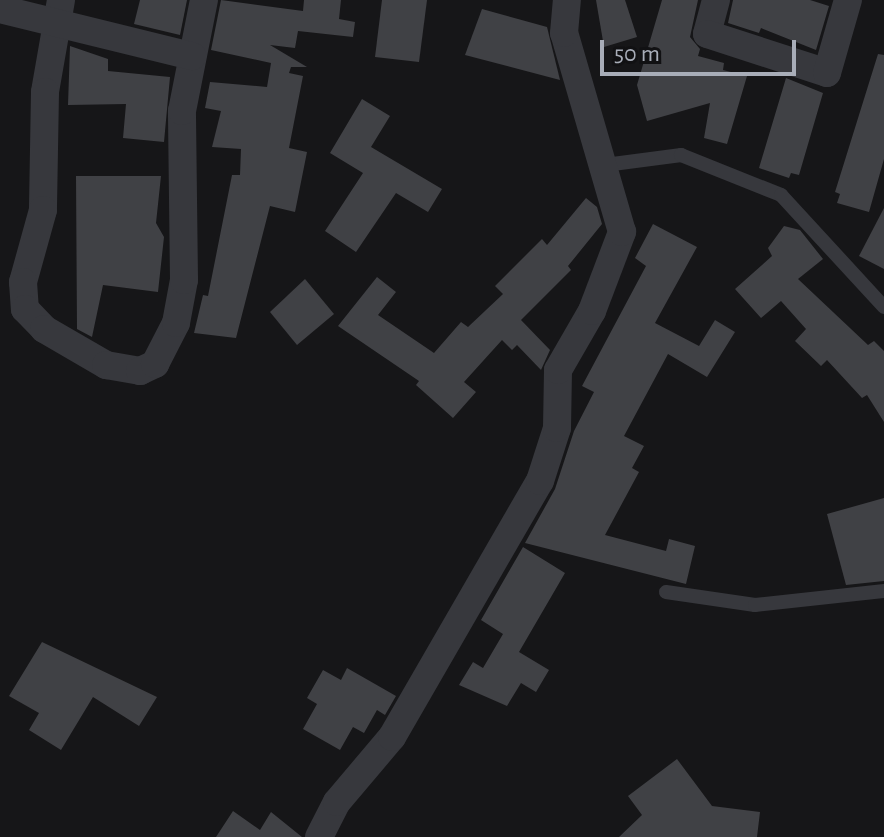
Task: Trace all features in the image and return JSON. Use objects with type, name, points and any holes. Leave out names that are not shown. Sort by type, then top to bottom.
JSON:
[{"type":"street","points":[[59,12],[45,92],[43,210],[23,282],[25,309],[44,329],[106,365],[140,371],[155,364],[176,323],[184,280],[182,111],[204,0]]},
{"type":"street","points":[[319,837],[337,802],[392,737],[540,481],[557,428],[558,370],[592,311],[622,232],[605,165],[564,33],[567,0]]},
{"type":"street","points":[[716,0],[707,34],[827,73],[848,0]]},
{"type":"street","points":[[0,9],[59,12],[192,56]]},
{"type":"lane","points":[[605,165],[681,155],[781,195],[884,307]]},
{"type":"lane","points":[[666,592],[755,605],[884,591]]},
{"type":"building","points":[[140,0],[187,0],[180,35],[134,24]]},
{"type":"building","points":[[221,0],[303,11],[304,0],[341,0],[339,19],[355,22],[353,37],[298,31],[295,48],[270,45],[307,67],[291,67],[289,73],[303,76],[289,148],[307,152],[295,212],[270,206],[236,338],[194,333],[203,295],[208,296],[232,175],[240,175],[241,149],[212,147],[221,111],[205,108],[210,82],[267,87],[271,63],[211,50]]},
{"type":"building","points":[[382,0],[427,0],[419,62],[375,57]]},
{"type":"building","points":[[596,0],[625,0],[637,37],[604,47]]},
{"type":"building","points":[[662,0],[698,0],[690,37],[700,49],[698,56],[724,63],[723,70],[747,76],[727,144],[704,138],[710,103],[647,121],[637,85]]},
{"type":"building","points":[[733,0],[810,0],[829,6],[816,50],[761,28],[759,33],[728,23]]},
{"type":"building","points":[[482,9],[547,27],[560,80],[465,55]]},
{"type":"building","points":[[70,46],[108,59],[108,71],[170,77],[164,142],[123,138],[126,104],[68,105]]},
{"type":"building","points":[[878,54],[884,55],[884,159],[869,212],[837,203],[840,194],[835,192]]},
{"type":"building","points":[[786,78],[823,93],[799,175],[791,173],[789,178],[759,168]]},
{"type":"building","points":[[362,99],[390,116],[371,147],[442,189],[428,212],[396,193],[356,252],[325,231],[363,173],[330,153]]},
{"type":"building","points":[[76,176],[161,176],[156,223],[164,237],[158,292],[103,285],[92,337],[77,329]]},
{"type":"building","points":[[586,198],[597,207],[602,224],[568,266],[571,270],[521,320],[550,350],[541,370],[517,345],[512,350],[502,340],[464,382],[476,392],[453,418],[416,385],[419,381],[338,326],[377,277],[396,292],[378,315],[434,353],[461,322],[468,327],[503,294],[495,286],[542,239],[547,245]]},
{"type":"building","points":[[884,208],[884,269],[859,256]]},
{"type":"building","points":[[653,224],[697,247],[655,323],[699,346],[715,320],[735,332],[707,377],[668,354],[624,436],[644,446],[632,468],[639,472],[605,535],[666,551],[669,539],[695,546],[686,584],[525,543],[555,489],[574,431],[594,392],[582,386],[646,266],[635,258]]},
{"type":"building","points":[[784,226],[800,230],[823,259],[798,279],[868,345],[874,341],[884,351],[884,422],[867,395],[862,398],[827,360],[821,366],[795,341],[806,329],[781,301],[761,318],[735,289],[772,256],[768,248]]},
{"type":"building","points":[[305,279],[334,314],[297,345],[270,312]]},
{"type":"building","points":[[884,498],[884,581],[846,585],[827,514]]},
{"type":"building","points":[[523,547],[565,573],[519,652],[549,670],[536,692],[521,683],[507,706],[459,685],[473,662],[483,668],[503,634],[481,620]]},
{"type":"building","points":[[42,642],[157,697],[139,726],[93,697],[61,750],[29,730],[39,713],[9,696]]},
{"type":"building","points":[[347,668],[396,696],[385,715],[377,710],[364,733],[353,727],[340,750],[303,729],[317,704],[307,698],[323,670],[341,680]]},
{"type":"building","points":[[677,759],[712,806],[760,812],[757,837],[619,837],[642,815],[628,796]]},
{"type":"building","points":[[233,811],[260,830],[271,812],[302,837],[216,837]]}]
